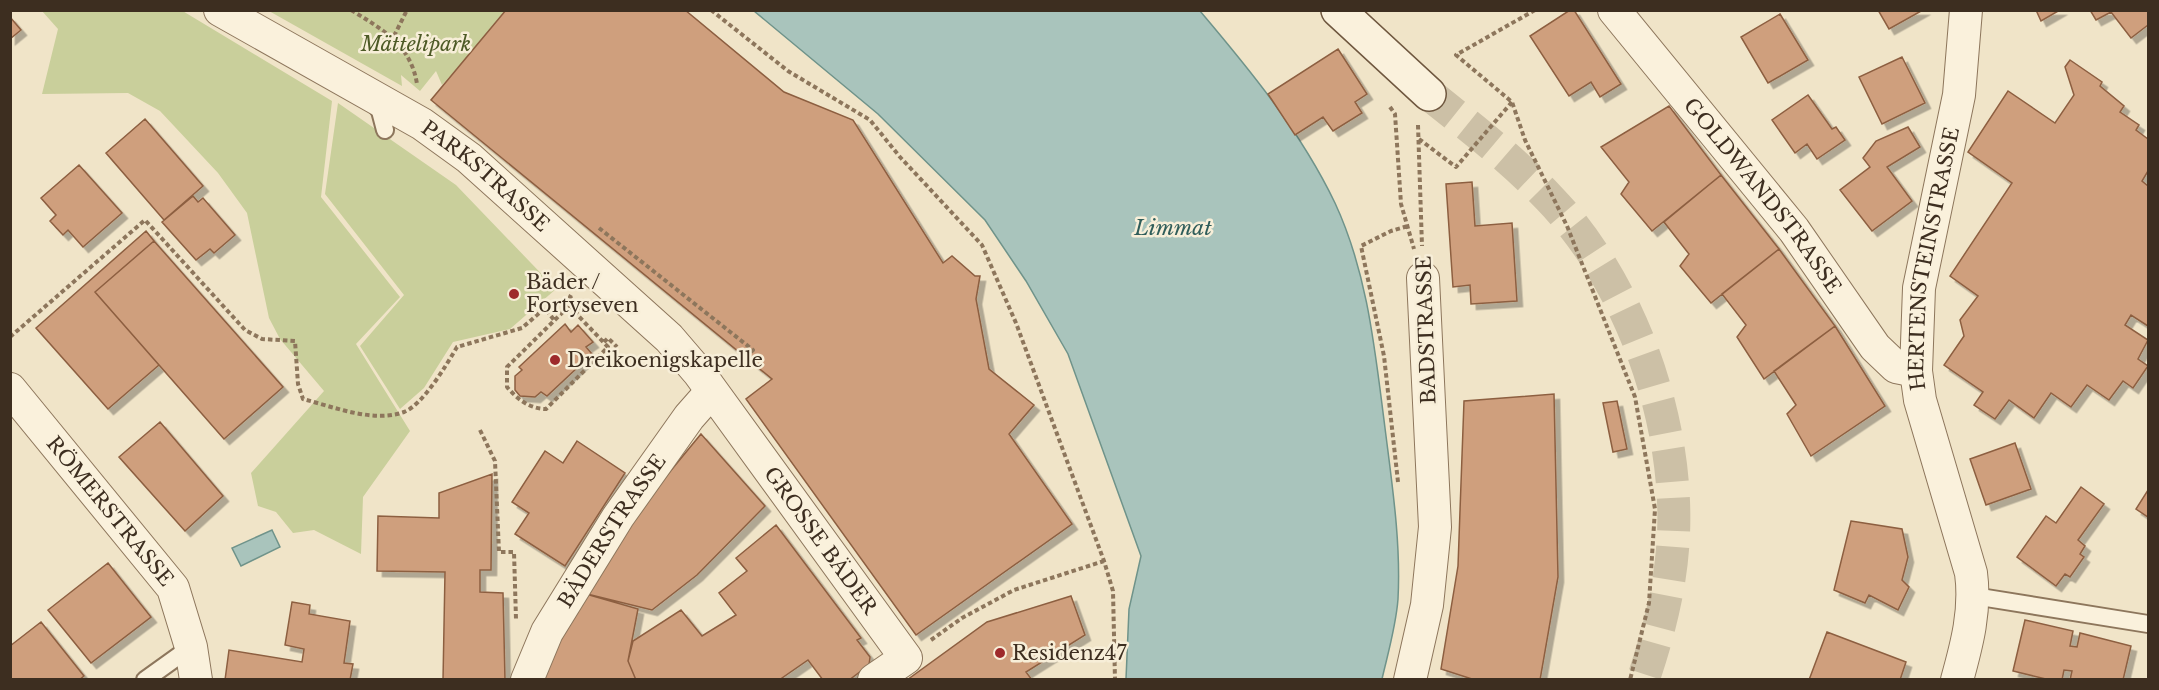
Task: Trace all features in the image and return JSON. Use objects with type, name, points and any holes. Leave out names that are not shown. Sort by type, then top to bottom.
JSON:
[{"type":"main road","points":[[1338,10],[1418,84]]},
{"type":"street","name":"PARKSTRASSE","points":[[220,10],[422,124],[469,158],[669,338],[711,392]]},
{"type":"street","name":"GOLDWANDSTRASSE","points":[[1614,10],[1794,230],[1875,347],[1896,367],[1916,371]]},
{"type":"street","name":"HERTENSTEINSTRASSE","points":[[1957,680],[1971,622],[1974,596],[1971,573],[1920,400],[1916,371],[1919,288],[1959,95],[1966,10]]},
{"type":"street","name":"BADSTRASSE","points":[[1410,680],[1427,605],[1435,527],[1423,278]]},
{"type":"street","name":"RÖMERSTRASSE","points":[[10,389],[173,588],[191,647],[196,680]]},
{"type":"street","name":"BÄDERSTRASSE","points":[[527,680],[547,632],[618,517],[688,417],[711,392]]},
{"type":"street","name":"GROSSE BÄDER","points":[[711,392],[906,658],[874,680]]},
{"type":"lane","points":[[368,94],[380,111],[385,130]]},
{"type":"lane","points":[[1974,596],[2148,624]]},
{"type":"lane","points":[[145,680],[191,647]]},
{"type":"path","points":[[351,10],[394,36],[415,66],[422,124]]},
{"type":"path","points":[[394,36],[407,10]]},
{"type":"path","points":[[711,10],[788,71],[870,120],[900,157],[982,245],[1016,323],[1104,561],[1113,591],[1115,680]]},
{"type":"path","points":[[1534,10],[1456,55],[1512,102],[1526,140],[1567,226],[1635,397],[1655,509],[1649,603],[1630,680]]},
{"type":"path","name":"BADSTRASSE","points":[[1418,84],[1415,98],[1419,139],[1423,278]]},
{"type":"path","points":[[1419,139],[1456,167],[1512,102]]},
{"type":"path","points":[[1390,105],[1395,114],[1401,204],[1423,278]]},
{"type":"path","points":[[10,337],[145,220],[245,330],[262,339],[295,341],[298,384],[303,399],[370,415],[405,412],[435,384],[457,347],[522,328],[545,308],[554,320]]},
{"type":"path","points":[[594,224],[753,350],[747,357]]},
{"type":"path","points":[[1398,488],[1384,356],[1361,246],[1391,231],[1408,226]]},
{"type":"path","points":[[570,297],[581,308],[576,313]]},
{"type":"path","points":[[569,306],[576,313],[608,347],[546,409],[518,400],[507,387],[507,367],[569,306]]},
{"type":"path","points":[[604,342],[608,338],[617,347]]},
{"type":"path","points":[[480,430],[495,461],[499,552],[514,552],[516,620],[543,644]]},
{"type":"path","points":[[962,618],[1014,590],[1104,561]]},
{"type":"green space","points":[[181,10],[332,101],[321,197],[400,297],[356,344],[410,431],[363,497],[361,554],[314,530],[293,533],[276,512],[258,506],[251,473],[324,391],[280,339],[269,318],[247,213],[218,173],[160,111],[128,93],[42,94],[58,29],[42,11]]},
{"type":"green space","name":"Mättelipark","points":[[269,11],[508,11],[442,85],[436,71],[420,91],[401,75],[402,86]]},
{"type":"green space","points":[[338,103],[456,185],[556,289],[510,329],[453,342],[424,388],[400,409],[360,346],[404,295],[325,194]]},
{"type":"water","name":"Limmat","points":[[754,11],[1200,11],[1256,79],[1307,151],[1335,203],[1363,285],[1373,342],[1397,535],[1399,578],[1397,609],[1382,679],[1126,679],[1129,609],[1141,556],[1068,354],[1026,281],[985,220],[878,114]]},
{"type":"water","points":[[272,530],[280,547],[241,566],[232,548]]},
{"type":"building","points":[[506,10],[685,10],[784,92],[853,120],[943,263],[952,256],[975,276],[980,276],[976,299],[989,369],[1034,405],[1009,434],[1072,524],[916,635],[746,399],[772,379],[431,100]]},
{"type":"building","points":[[1570,10],[1574,10],[1621,84],[1600,97],[1591,82],[1569,96],[1530,36]]},
{"type":"building","points":[[1878,10],[1923,10],[1889,29]]},
{"type":"building","points":[[2036,10],[2060,10],[2041,21]]},
{"type":"building","points":[[2090,10],[2148,10],[2148,25],[2131,38],[2111,12],[2096,20]]},
{"type":"building","points":[[1780,14],[1808,60],[1768,83],[1741,37]]},
{"type":"building","points":[[10,17],[21,30],[10,39]]},
{"type":"building","points":[[1338,49],[1367,94],[1355,102],[1362,113],[1333,131],[1323,117],[1295,135],[1268,94]]},
{"type":"building","points":[[1902,57],[1925,103],[1882,124],[1859,77]]},
{"type":"building","points":[[2070,60],[2102,82],[2100,86],[2124,106],[2120,112],[2139,125],[2136,130],[2148,139],[2148,171],[2142,181],[2148,186],[2148,326],[2131,315],[2125,325],[2148,340],[2138,359],[2148,366],[2133,388],[2123,381],[2109,400],[2087,385],[2071,407],[2051,393],[2034,418],[2009,400],[1995,419],[1974,405],[1983,392],[1944,365],[1964,336],[1960,320],[1978,296],[1950,276],[2012,183],[1968,152],[2008,91],[2055,123],[2074,95],[2065,67]]},
{"type":"building","points":[[1808,95],[1832,129],[1836,127],[1845,140],[1817,159],[1807,144],[1795,153],[1772,120]]},
{"type":"building","points":[[1669,106],[1721,175],[1652,231],[1621,194],[1629,182],[1601,147]]},
{"type":"building","points":[[145,119],[203,186],[164,220],[106,153]]},
{"type":"building","points":[[1908,127],[1920,147],[1887,167],[1912,201],[1872,231],[1840,190],[1870,167],[1863,158],[1876,141]]},
{"type":"building","points":[[79,165],[122,213],[83,247],[68,230],[63,235],[50,221],[56,215],[41,198]]},
{"type":"building","points":[[1721,175],[1779,249],[1711,303],[1680,266],[1689,254],[1664,222]]},
{"type":"building","points":[[1472,182],[1475,226],[1512,223],[1517,301],[1471,304],[1470,285],[1453,287],[1446,184]]},
{"type":"building","points":[[193,196],[198,202],[203,198],[235,235],[214,253],[210,249],[196,260],[162,222]]},
{"type":"building","points":[[146,231],[154,241],[95,292],[159,365],[108,409],[36,328]]},
{"type":"building","points":[[154,241],[283,387],[224,439],[95,292]]},
{"type":"building","points":[[1779,249],[1835,326],[1764,379],[1737,337],[1746,325],[1722,294]]},
{"type":"building","name":"Dreikoenigskapelle","points":[[565,324],[571,332],[578,325],[593,342],[586,347],[592,354],[547,396],[541,392],[535,397],[520,396],[515,390],[515,376],[522,370],[519,367]]},
{"type":"building","points":[[1835,326],[1885,406],[1811,456],[1787,414],[1796,405],[1774,371]]},
{"type":"building","points":[[1554,394],[1558,577],[1540,680],[1475,680],[1441,669],[1458,566],[1464,401]]},
{"type":"building","points":[[1617,401],[1627,449],[1613,452],[1603,403]]},
{"type":"building","points":[[160,422],[223,496],[185,531],[119,457]]},
{"type":"building","points":[[701,434],[765,506],[697,575],[652,610],[579,592],[635,514]]},
{"type":"building","points":[[577,441],[625,473],[565,566],[515,534],[529,513],[512,502],[545,451],[563,463]]},
{"type":"building","points":[[2015,443],[2031,489],[1986,505],[1970,459]]},
{"type":"building","points":[[492,474],[491,570],[480,570],[480,592],[503,593],[505,680],[443,680],[445,572],[377,571],[378,516],[439,518],[439,493]]},
{"type":"building","points":[[2081,487],[2104,504],[2078,540],[2085,546],[2080,554],[2084,557],[2070,577],[2065,574],[2056,586],[2017,557],[2046,516],[2056,523]]},
{"type":"building","points":[[2148,490],[2148,517],[2136,509]]},
{"type":"building","points":[[1851,521],[1902,529],[1908,557],[1902,580],[1909,587],[1898,610],[1869,595],[1865,603],[1834,590]]},
{"type":"building","points":[[776,525],[861,638],[857,640],[870,657],[869,665],[849,680],[823,680],[808,660],[779,680],[636,680],[628,661],[633,641],[681,610],[702,636],[736,615],[719,593],[747,571],[736,558]]},
{"type":"building","points":[[108,563],[151,617],[91,663],[48,610]]},
{"type":"building","points":[[579,592],[638,609],[628,661],[636,680],[539,680]]},
{"type":"building","name":"Residenz47","points":[[1071,596],[1085,635],[1026,672],[1032,680],[907,680],[987,622]]},
{"type":"building","points":[[292,602],[310,605],[309,614],[350,621],[344,663],[353,664],[350,680],[225,680],[229,650],[302,662],[304,649],[285,645]]},
{"type":"building","points":[[2025,620],[2073,631],[2070,646],[2077,647],[2080,633],[2131,646],[2123,680],[2070,680],[2072,671],[2064,670],[2062,680],[2050,680],[2013,671]]},
{"type":"building","points":[[41,622],[84,676],[79,680],[10,680],[10,646]]},
{"type":"building","points":[[1827,632],[1906,662],[1900,680],[1809,680]]},
{"type":"tunnel","points":[[1429,94],[1520,170],[1549,198],[1578,232],[1604,271],[1626,313],[1645,358],[1659,404],[1669,451],[1673,497],[1673,543],[1666,595],[1643,680]]},
{"type":"place","name":"Bäder / Fortyseven","points":[[514,294]]},
{"type":"place","name":"Dreikoenigskapelle","points":[[555,360]]},
{"type":"place","name":"Residenz47","points":[[1000,653]]}]
